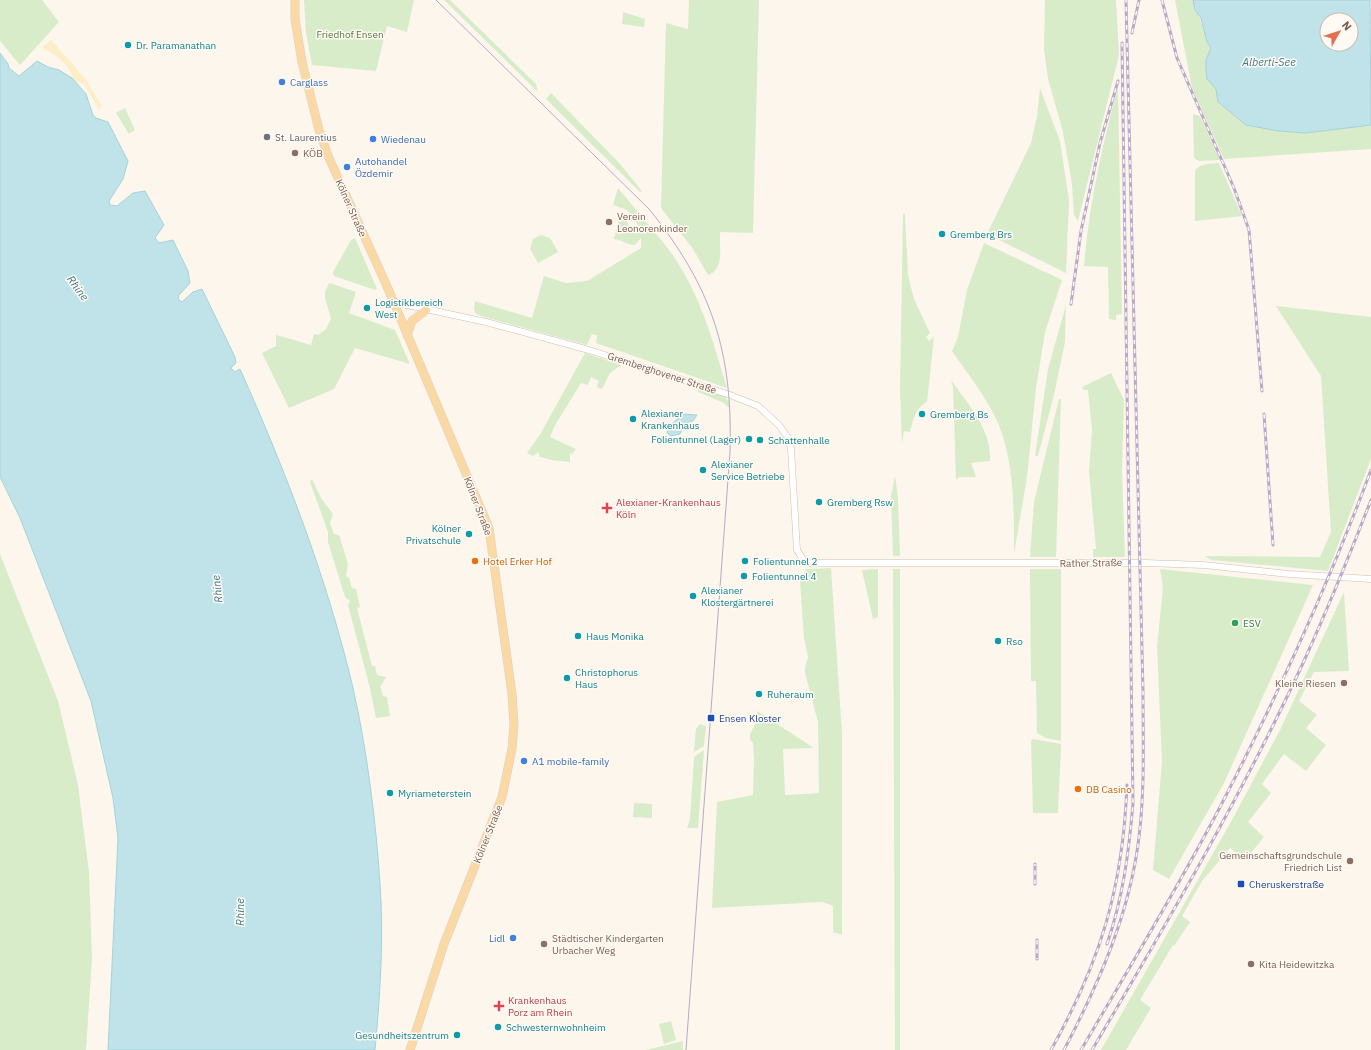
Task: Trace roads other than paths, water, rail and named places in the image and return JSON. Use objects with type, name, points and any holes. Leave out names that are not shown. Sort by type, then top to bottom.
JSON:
[{"type":"main road","name":"Kölner Straße","points":[[295,0],[295,19],[302,62],[329,158],[393,302],[489,528],[512,694],[514,724],[508,773],[502,797],[444,944],[410,1050]]},
{"type":"main road","points":[[407,335],[412,321],[426,310]]},
{"type":"street","name":"Gremberghovener Straße","points":[[393,302],[480,320],[589,350],[730,395],[758,406],[771,416],[788,438],[793,465],[797,550],[804,561],[810,563]]},
{"type":"street","name":"Rather Straße","points":[[810,563],[1145,563],[1204,565],[1289,574],[1371,579]]},
{"type":"water","name":"Alberti-See","points":[[1193,0],[1370,0],[1371,125],[1306,133],[1278,131],[1246,125],[1218,102],[1216,89],[1207,79],[1206,60],[1211,48],[1207,42],[1201,18],[1195,10]]},
{"type":"water","name":"Rhine","points":[[0,53],[8,64],[9,68],[19,76],[37,61],[48,67],[59,70],[72,78],[86,94],[93,115],[96,118],[108,122],[128,161],[123,179],[109,201],[110,205],[117,206],[133,193],[145,191],[164,225],[155,238],[159,243],[173,240],[188,271],[190,283],[179,295],[178,299],[182,302],[193,292],[202,289],[235,357],[236,363],[231,368],[235,372],[240,369],[289,486],[318,566],[343,647],[353,688],[367,761],[376,836],[382,926],[381,967],[375,1050],[108,1050],[118,838],[113,798],[91,701],[20,518],[0,477]]},
{"type":"water","points":[[683,414],[697,415],[693,421],[685,423],[680,434],[671,436],[667,433],[668,427]]},
{"type":"tram line","points":[[436,0],[649,209],[671,238],[689,266],[703,294],[714,322],[722,352],[730,416],[730,452],[686,1050]]},
{"type":"railway","points":[[1064,1050],[1101,973],[1121,920],[1135,865],[1141,819],[1143,691],[1126,0]]},
{"type":"railway","points":[[1132,33],[1139,0]]},
{"type":"railway","points":[[1162,0],[1177,58],[1234,188],[1249,230],[1262,391]]},
{"type":"railway","points":[[1107,944],[1113,927],[1121,892],[1130,839],[1133,803],[1122,43]]},
{"type":"railway","points":[[1071,304],[1081,231],[1100,143],[1118,81]]},
{"type":"railway","points":[[1264,414],[1273,545]]},
{"type":"railway","points":[[1081,1050],[1186,870],[1240,768],[1281,684],[1319,599],[1371,470]]},
{"type":"railway","points":[[1092,1050],[1203,858],[1280,711],[1339,581],[1371,500]]},
{"type":"railway","points":[[1051,1050],[1083,985],[1096,954],[1106,922],[1120,857],[1125,822],[1127,785]]},
{"type":"railway","points":[[1035,864],[1035,884]]},
{"type":"railway","points":[[1037,940],[1037,959]]},
{"type":"place","name":"Dr. Paramanathan","points":[[128,45]]},
{"type":"place","name":"Carglass","points":[[282,82]]},
{"type":"place","name":"St. Laurentius","points":[[267,137]]},
{"type":"place","name":"Wiedenau","points":[[373,139]]},
{"type":"place","name":"KÖB","points":[[295,153]]},
{"type":"place","name":"Autohandel Özdemir","points":[[347,167]]},
{"type":"place","name":"Verein Leonorenkinder","points":[[609,222]]},
{"type":"place","name":"Gremberg Brs","points":[[942,234]]},
{"type":"place","name":"Logistikbereich West","points":[[367,308]]},
{"type":"place","name":"Gremberg Bs","points":[[922,414]]},
{"type":"place","name":"Alexianer Krankenhaus","points":[[633,419]]},
{"type":"place","name":"Folientunnel (Lager)","points":[[749,439]]},
{"type":"place","name":"Schattenhalle","points":[[760,440]]},
{"type":"place","name":"Alexianer Service Betriebe","points":[[703,470]]},
{"type":"place","name":"Gremberg Rsw","points":[[819,502]]},
{"type":"place","name":"Alexianer-Krankenhaus Köln","points":[[607,508]]},
{"type":"place","name":"Kölner Privatschule","points":[[469,534]]},
{"type":"place","name":"Hotel Erker Hof","points":[[475,561]]},
{"type":"place","name":"Folientunnel 2","points":[[745,561]]},
{"type":"place","name":"Folientunnel 4","points":[[744,576]]},
{"type":"place","name":"Alexianer Klostergärtnerei","points":[[693,596]]},
{"type":"place","name":"ESV","points":[[1235,623]]},
{"type":"place","name":"Haus Monika","points":[[578,636]]},
{"type":"place","name":"Rso","points":[[998,641]]},
{"type":"place","name":"Christophorus Haus","points":[[567,678]]},
{"type":"place","name":"Kleine Riesen","points":[[1344,683]]},
{"type":"place","name":"Ruheraum","points":[[759,694]]},
{"type":"place","name":"Ensen Kloster","points":[[711,718]]},
{"type":"place","name":"A1 mobile-family","points":[[524,761]]},
{"type":"place","name":"DB Casino","points":[[1078,789]]},
{"type":"place","name":"Myriameterstein","points":[[390,793]]},
{"type":"place","name":"Gemeinschaftsgrundschule Friedrich List","points":[[1350,861]]},
{"type":"place","name":"Cheruskerstraße","points":[[1241,884]]},
{"type":"place","name":"Lidl","points":[[513,938]]},
{"type":"place","name":"Städtischer Kindergarten Urbacher Weg","points":[[544,944]]},
{"type":"place","name":"Kita Heidewitzka","points":[[1251,964]]},
{"type":"place","name":"Krankenhaus Porz am Rhein","points":[[499,1006]]},
{"type":"place","name":"Schwesternwohnheim","points":[[498,1027]]},
{"type":"place","name":"Gesundheitszentrum","points":[[457,1035]]},
{"type":"park label","name":"Friedhof Ensen","points":[[350,34]]}]
